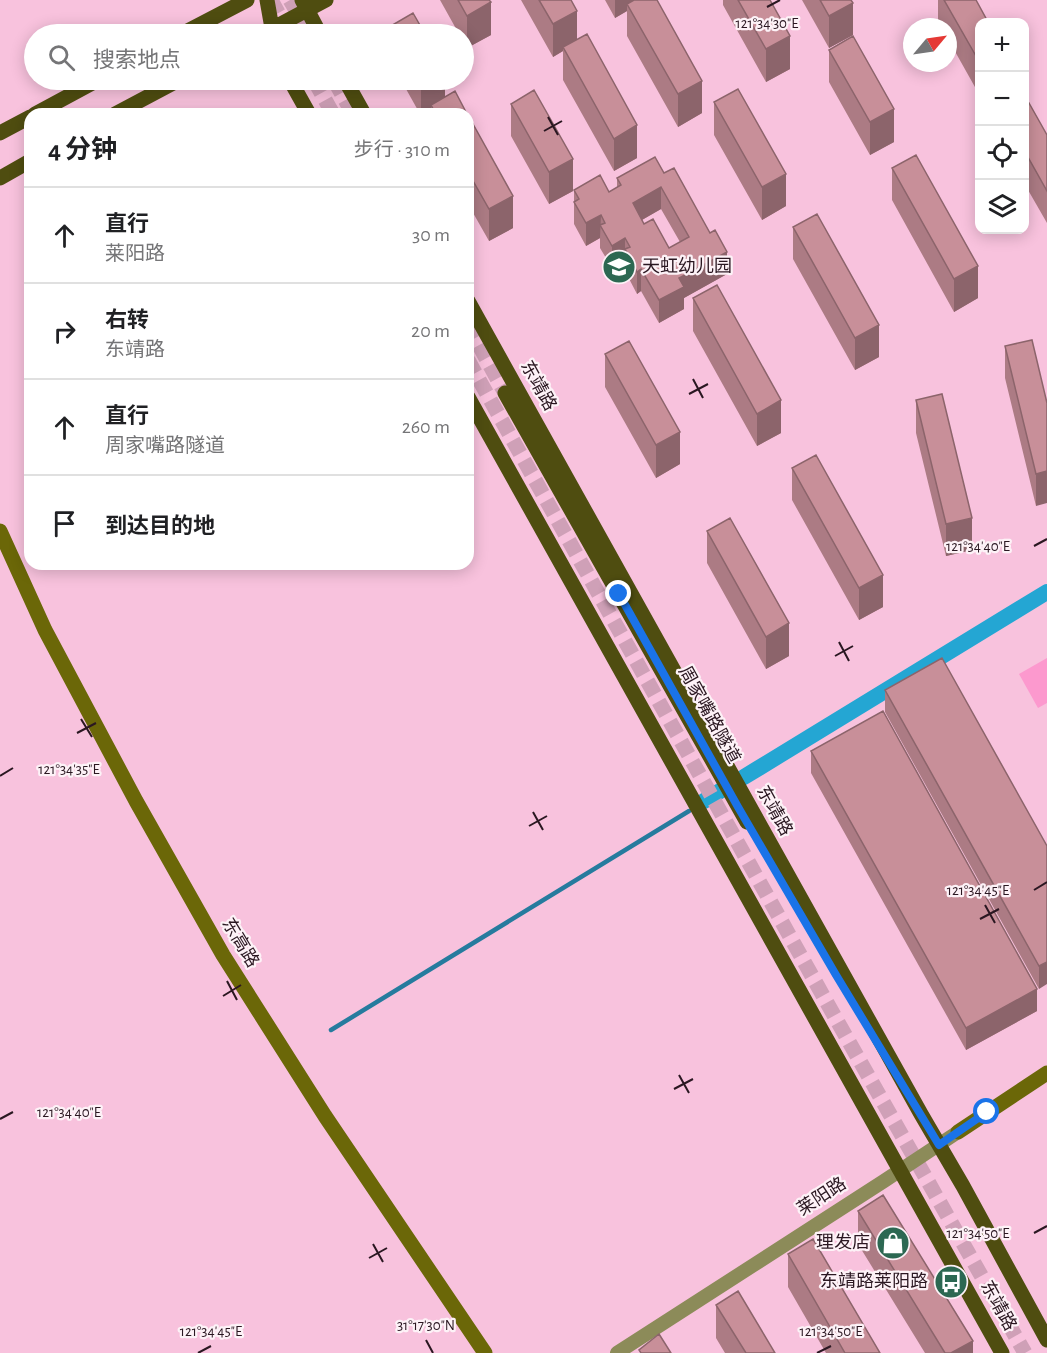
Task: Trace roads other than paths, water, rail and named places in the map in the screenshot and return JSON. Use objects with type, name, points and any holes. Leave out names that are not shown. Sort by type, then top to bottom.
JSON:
[{"type":"main road","points":[[201,24],[247,0]]},
{"type":"main road","points":[[267,0],[268,24]]},
{"type":"main road","points":[[281,24],[305,5],[326,0]]},
{"type":"main road","points":[[305,5],[315,24]]},
{"type":"main road","points":[[46,108],[78,90]]},
{"type":"main road","points":[[126,108],[159,90]]},
{"type":"main road","points":[[296,90],[306,108]]},
{"type":"main road","points":[[351,90],[361,108]]},
{"type":"main road","points":[[0,133],[24,120]]},
{"type":"main road","points":[[0,178],[24,164]]},
{"type":"main road","name":"东靖路","points":[[474,312],[1047,1340]]},
{"type":"main road","name":"周家嘴路隧道","points":[[506,393],[738,807],[836,975],[921,1114]]},
{"type":"main road","name":"东靖路","points":[[474,408],[1002,1353]]},
{"type":"street","name":"东高路","points":[[0,531],[50,640],[136,801],[223,955],[325,1116],[485,1353]]},
{"type":"street","name":"莱阳路","points":[[617,1353],[900,1171],[1047,1073]]},
{"type":"waterway","points":[[744,777],[1047,592]]},
{"type":"waterway","points":[[704,801],[728,786]]},
{"type":"waterway","points":[[331,1030],[689,811]]},
{"type":"tunnel","points":[[271,0],[284,24]]},
{"type":"tunnel","points":[[290,0],[304,24]]},
{"type":"tunnel","points":[[320,90],[330,108]]},
{"type":"tunnel","points":[[340,90],[350,108]]},
{"type":"tunnel","points":[[474,336],[505,393]]},
{"type":"tunnel","points":[[474,371],[1025,1353]]},
{"type":"place","name":"天虹幼儿园","points":[[619,267]]},
{"type":"place","name":"理发店","points":[[893,1243]]},
{"type":"place","name":"东靖路莱阳路","points":[[951,1282]]}]
